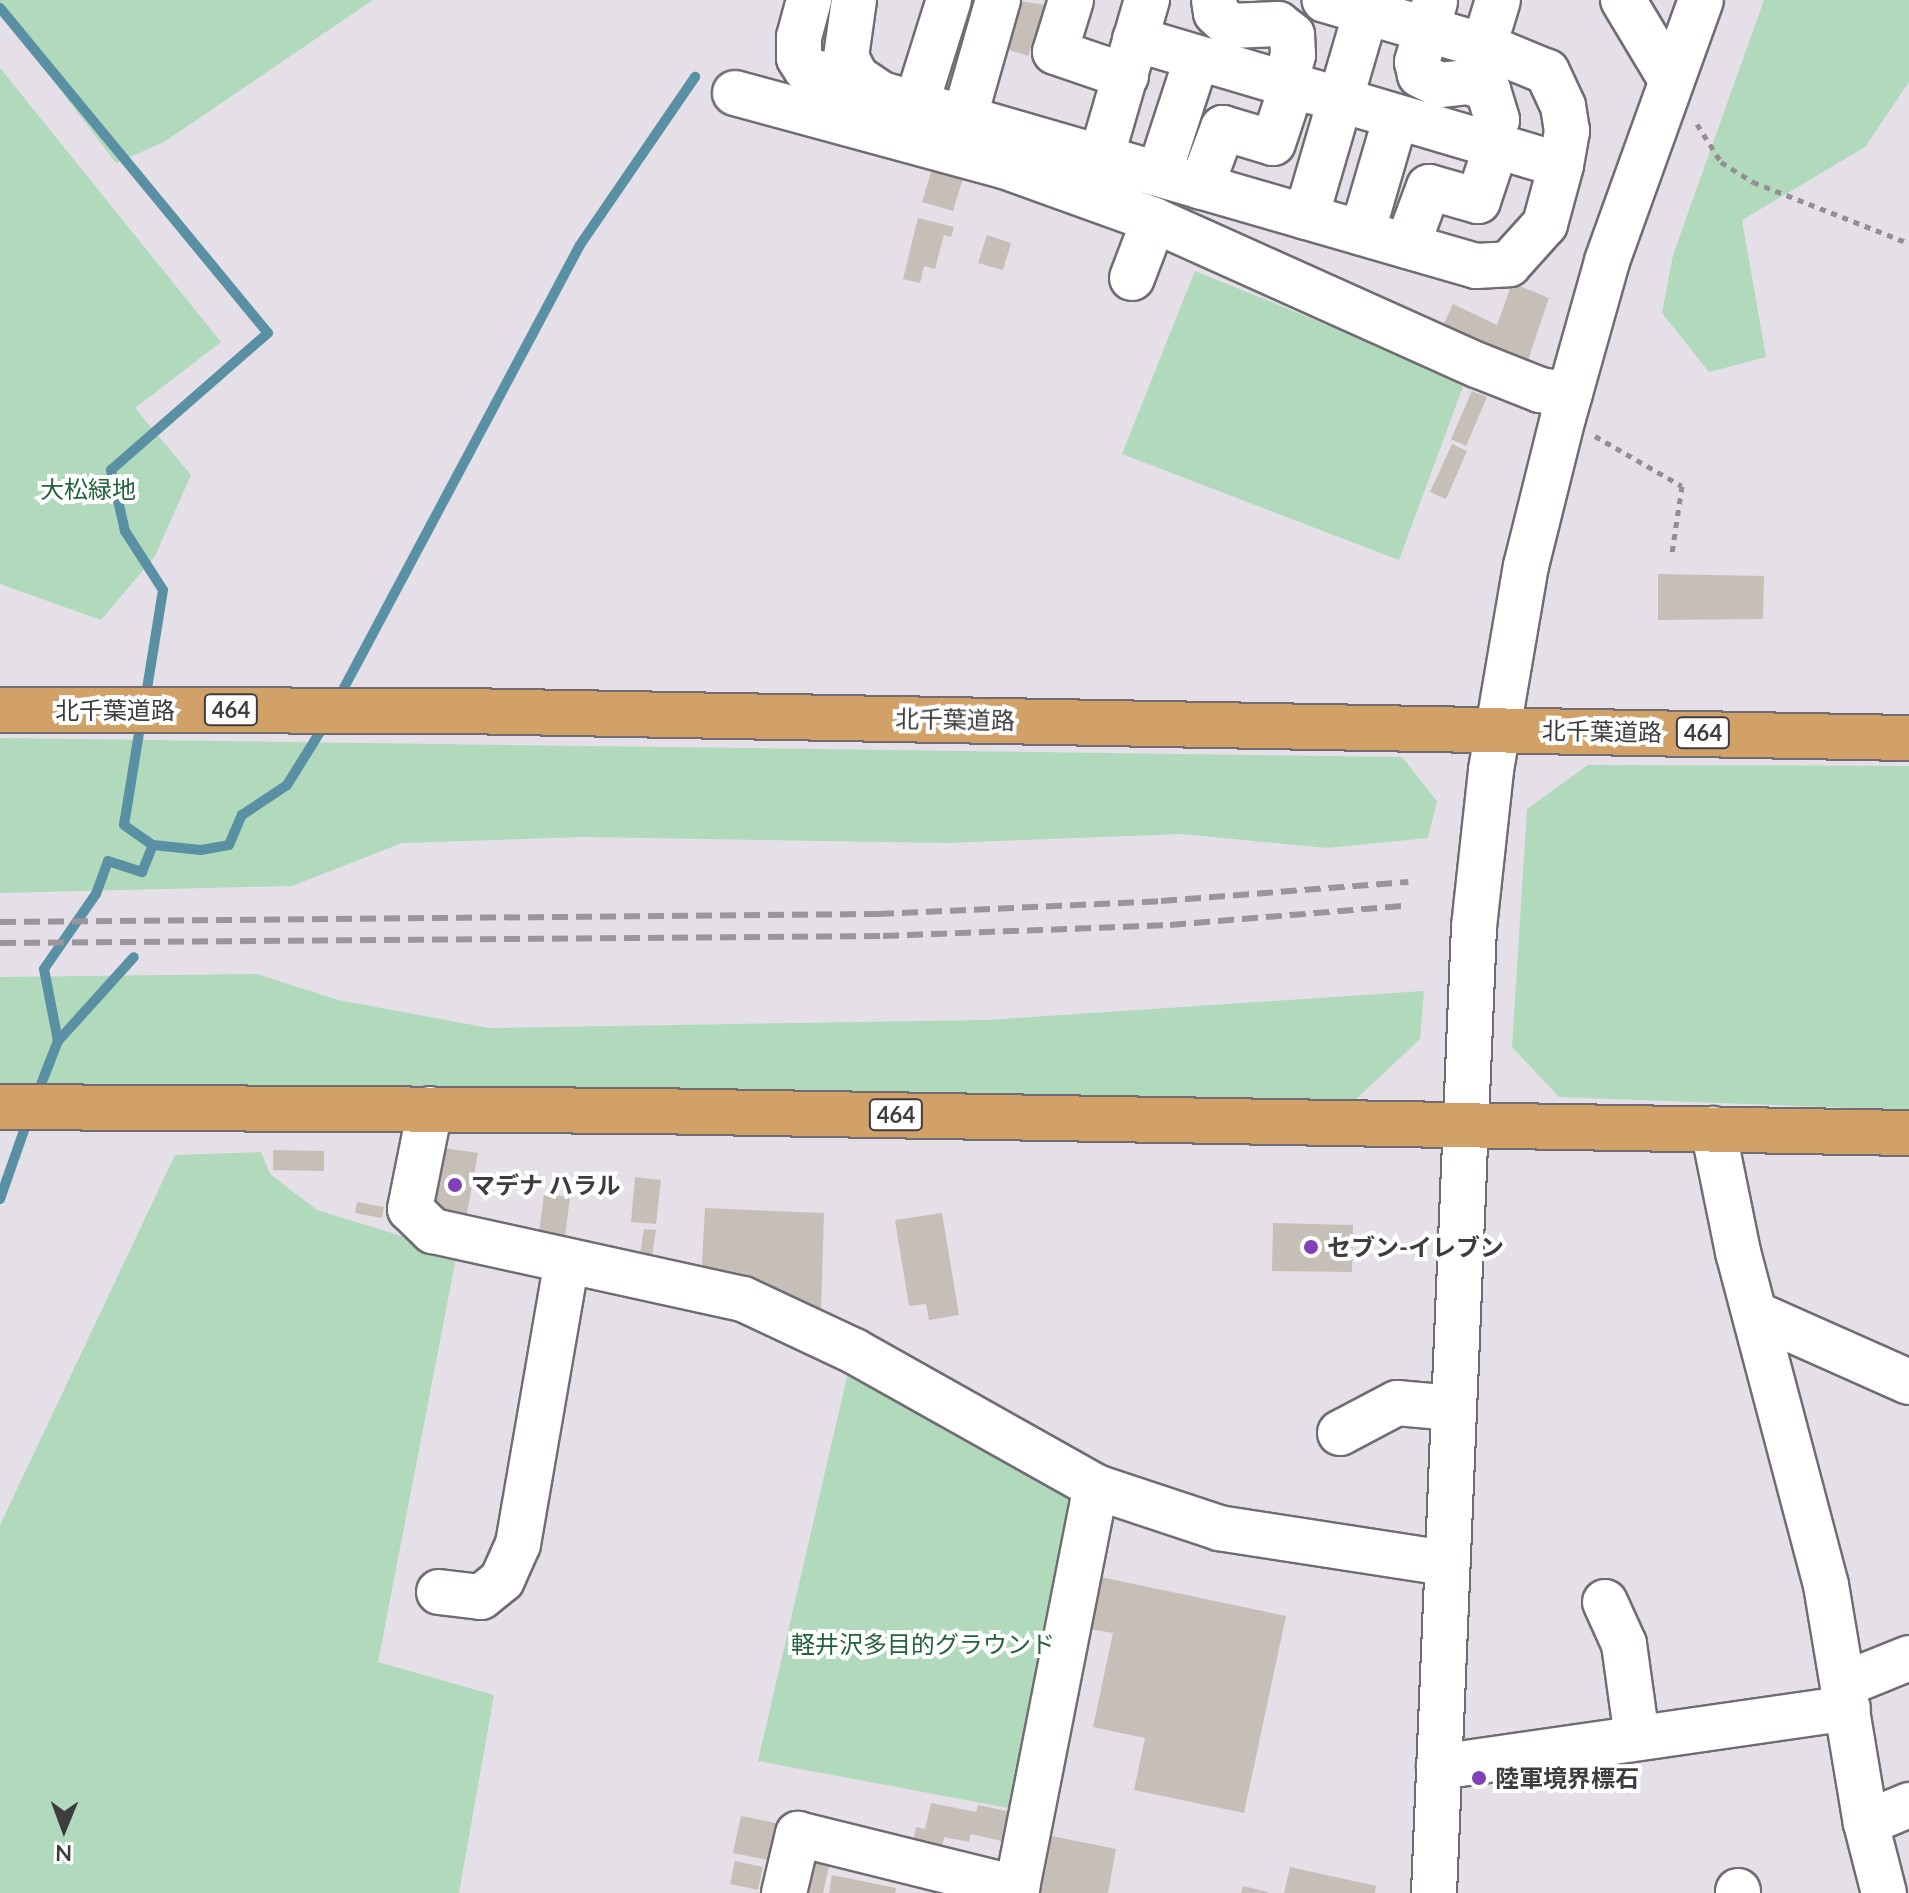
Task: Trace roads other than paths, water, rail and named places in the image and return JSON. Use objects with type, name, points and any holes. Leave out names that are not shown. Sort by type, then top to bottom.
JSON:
[{"type":"highway","name":"北千葉道路","points":[[0,710],[462,711],[1909,738]]},
{"type":"highway","name":"464","points":[[0,1107],[430,1109],[1909,1133]]},
{"type":"street","points":[[790,0],[750,97],[1004,166],[1154,220],[1477,365],[1540,390],[1566,406]]},
{"type":"street","points":[[809,0],[799,37],[799,58],[806,69],[898,100],[1476,266],[1509,264],[1545,224],[1561,165],[1567,131],[1563,106],[1547,72],[1484,46],[1431,15],[1366,12],[1325,0]]},
{"type":"street","points":[[854,0],[846,57],[856,77],[898,100]]},
{"type":"street","points":[[898,100],[949,0]]},
{"type":"street","points":[[964,119],[998,0]]},
{"type":"street","points":[[1071,0],[1055,52],[1136,38],[1561,165]]},
{"type":"street","points":[[1201,187],[1223,128],[1273,143],[1288,85],[1292,35],[1278,24],[1230,26],[1216,13],[1214,0]]},
{"type":"street","points":[[1484,46],[1498,0]]},
{"type":"street","points":[[1623,0],[1671,80]]},
{"type":"street","points":[[1434,1893],[1474,927],[1497,728],[1526,566],[1566,406],[1607,261],[1701,0]]},
{"type":"street","points":[[1306,217],[1366,12]]},
{"type":"street","points":[[1407,246],[1429,187],[1478,201],[1497,120],[1488,90],[1470,82],[1440,85],[1420,75],[1417,62],[1431,15]]},
{"type":"street","points":[[1101,158],[1136,38]]},
{"type":"street","points":[[1159,174],[1168,109],[1197,58]]},
{"type":"street","points":[[1362,233],[1368,170],[1396,117]]},
{"type":"street","points":[[1132,278],[1154,220]]},
{"type":"street","points":[[430,1109],[410,1209],[433,1231],[743,1299],[854,1351],[1096,1487],[1219,1528],[1446,1563]]},
{"type":"street","points":[[1713,1129],[1756,1314],[1826,1585],[1866,1823],[1884,1893]]},
{"type":"street","points":[[439,1592],[481,1597],[502,1580],[518,1544],[567,1261]]},
{"type":"street","points":[[1756,1314],[1909,1382]]},
{"type":"street","points":[[1340,1433],[1397,1403],[1453,1408]]},
{"type":"street","points":[[784,1893],[798,1834],[1017,1890],[1096,1487]]},
{"type":"street","points":[[1605,1602],[1624,1644],[1637,1738]]},
{"type":"street","points":[[1439,1767],[1637,1738],[1846,1696],[1909,1658]]},
{"type":"street","points":[[1866,1823],[1909,1805]]},
{"type":"waterway","points":[[0,8],[268,333],[111,470],[125,531],[163,590],[145,701]]},
{"type":"waterway","points":[[338,699],[580,245],[695,77]]},
{"type":"waterway","points":[[141,721],[124,825],[153,845],[201,850],[229,845],[242,815],[287,785],[325,724]]},
{"type":"waterway","points":[[58,1041],[44,969],[96,894],[108,861],[142,872],[153,845]]},
{"type":"waterway","points":[[36,1097],[58,1041],[134,957]]},
{"type":"waterway","points":[[0,1199],[29,1116]]},
{"type":"railway","points":[[0,922],[878,914],[1161,901],[1408,882]]},
{"type":"railway","points":[[0,943],[883,936],[1170,925],[1402,906]]},
{"type":"place","name":"マデナ ハラル","points":[[455,1185]]},
{"type":"place","name":"セブン-イレブン","points":[[1311,1247]]},
{"type":"place","name":"陸軍境界標石","points":[[1479,1778]]},
{"type":"park label","name":"大松緑地","points":[[88,489]]},
{"type":"park label","name":"軽井沢多目的グラウンド","points":[[923,1644]]}]
